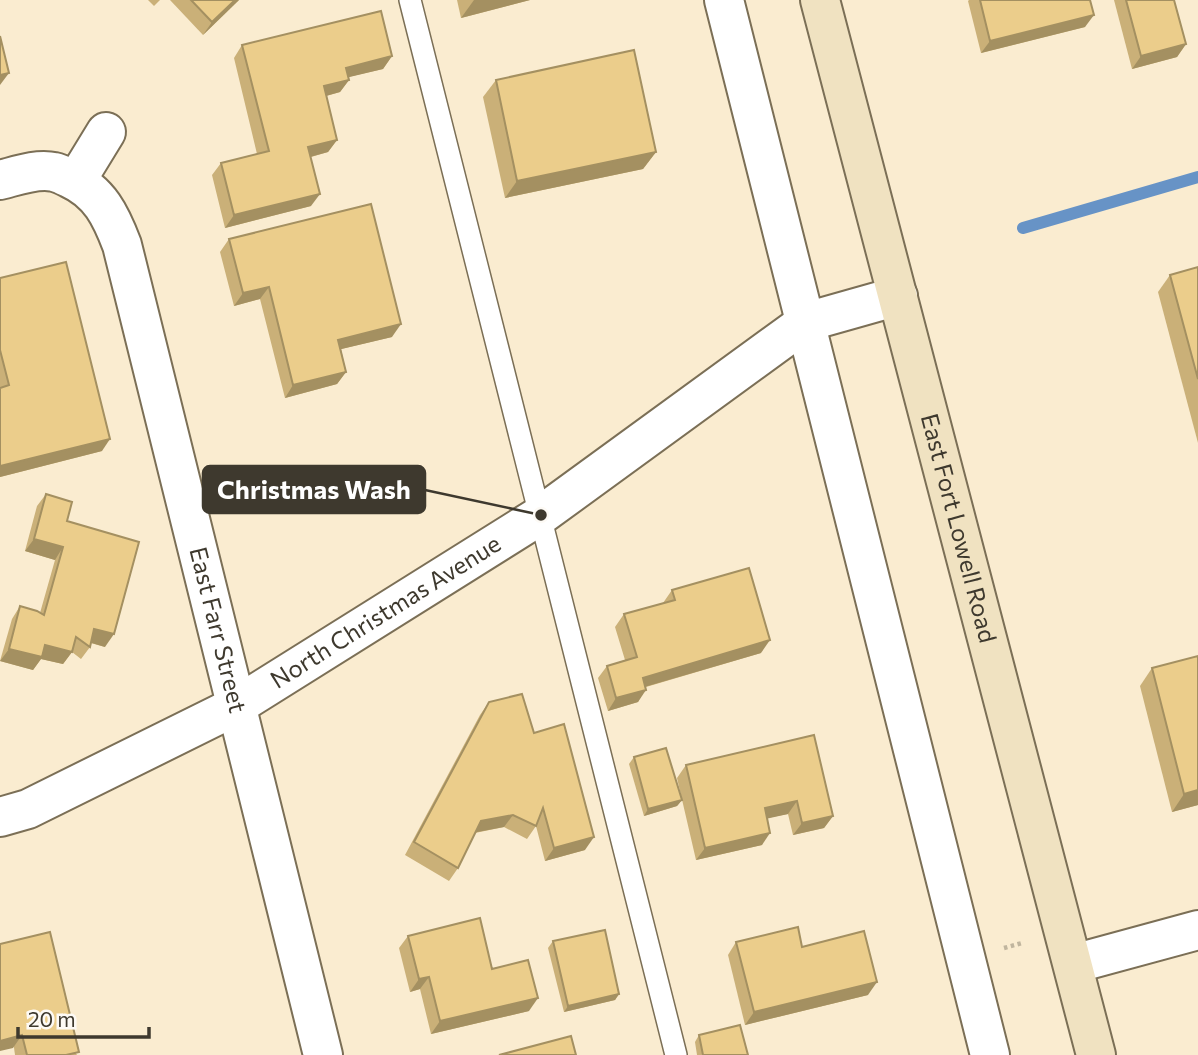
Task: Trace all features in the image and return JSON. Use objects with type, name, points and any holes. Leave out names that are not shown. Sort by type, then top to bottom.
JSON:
[{"type":"main road","name":"East Fort Lowell Road","points":[[820,0],[1096,1055]]},
{"type":"street","points":[[724,0],[990,1055]]},
{"type":"street","points":[[0,180],[35,172],[54,172],[76,181],[106,132]]},
{"type":"street","name":"East Farr Street","points":[[76,181],[105,206],[122,245],[323,1055]]},
{"type":"street","name":"North Christmas Avenue","points":[[0,817],[28,809],[236,706],[541,515],[806,322],[898,296]]},
{"type":"street","points":[[1073,964],[1198,930]]},
{"type":"lane","points":[[410,0],[676,1055]]},
{"type":"building","points":[[191,0],[235,0],[212,22]]},
{"type":"building","points":[[980,0],[1090,0],[1094,15],[990,41]]},
{"type":"building","points":[[1126,0],[1174,0],[1186,44],[1141,56]]},
{"type":"building","points":[[381,11],[392,56],[346,68],[349,80],[324,86],[337,140],[308,147],[320,194],[234,215],[221,163],[269,151],[242,45]]},
{"type":"building","points":[[0,36],[9,73],[0,75]]},
{"type":"building","points":[[634,50],[656,152],[517,181],[496,80]]},
{"type":"building","points":[[371,204],[401,324],[338,340],[346,372],[293,385],[269,287],[243,293],[229,239]]},
{"type":"building","points":[[66,262],[110,439],[0,466],[0,388],[9,385],[0,350],[0,278]]},
{"type":"building","points":[[1198,267],[1198,379],[1170,275]]},
{"type":"building","points":[[46,494],[72,502],[67,521],[139,542],[114,634],[94,629],[90,647],[76,637],[72,652],[45,645],[42,657],[9,649],[20,606],[44,615],[63,547],[34,539]]},
{"type":"building","points":[[749,568],[770,640],[643,678],[646,690],[616,698],[607,666],[637,657],[624,614],[675,600],[672,590]]},
{"type":"building","points":[[1198,656],[1198,790],[1184,794],[1152,668]]},
{"type":"building","points":[[522,694],[534,733],[564,724],[594,837],[554,848],[543,808],[536,826],[513,815],[481,821],[458,868],[414,842],[489,702]]},
{"type":"building","points":[[814,735],[833,816],[802,823],[797,801],[765,808],[770,833],[705,848],[686,765]]},
{"type":"building","points":[[666,748],[682,800],[648,809],[634,757]]},
{"type":"building","points":[[480,918],[492,969],[528,960],[538,998],[440,1021],[429,977],[419,979],[408,936]]},
{"type":"building","points":[[798,927],[802,947],[864,931],[877,982],[754,1012],[736,942]]},
{"type":"building","points":[[605,930],[619,994],[568,1006],[553,941]]},
{"type":"building","points":[[50,932],[79,1052],[66,1055],[27,1055],[22,1035],[0,1041],[0,944]]},
{"type":"building","points":[[740,1025],[748,1055],[703,1055],[699,1035]]},
{"type":"building","points":[[571,1036],[576,1055],[499,1055]]},
{"type":"waterway","points":[[1023,228],[1198,177]]},
{"type":"place","name":"Christmas Wash","points":[[541,515]]}]
